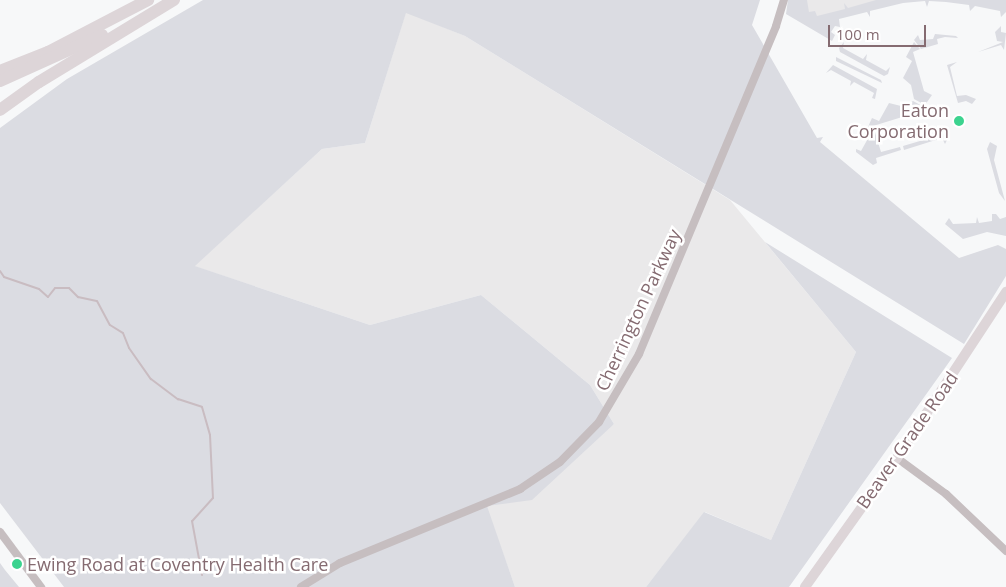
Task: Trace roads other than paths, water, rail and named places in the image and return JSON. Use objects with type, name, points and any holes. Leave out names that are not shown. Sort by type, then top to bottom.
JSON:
[{"type":"highway","points":[[0,71],[48,52],[148,0]]},
{"type":"highway","points":[[0,81],[94,40],[167,0]]},
{"type":"highway","points":[[0,110],[39,82],[174,0]]},
{"type":"main road","name":"Beaver Grade Road","points":[[805,587],[897,458],[1006,292]]},
{"type":"street","name":"Cherrington Parkway","points":[[301,587],[340,563],[520,489],[560,462],[599,422],[639,354],[776,26],[784,0]]},
{"type":"street","points":[[897,458],[946,494],[1006,551]]},
{"type":"street","points":[[0,532],[41,587]]},
{"type":"waterway","points":[[0,271],[4,277],[39,289],[48,297],[55,288],[69,288],[78,297],[97,301],[110,325],[123,333],[129,348],[151,379],[178,399],[202,407],[210,435],[213,498],[192,521],[202,575]]},
{"type":"place","name":"Eaton Corporation","points":[[959,121]]},
{"type":"place","name":"Ewing Road at Coventry Health Care","points":[[17,564]]}]
